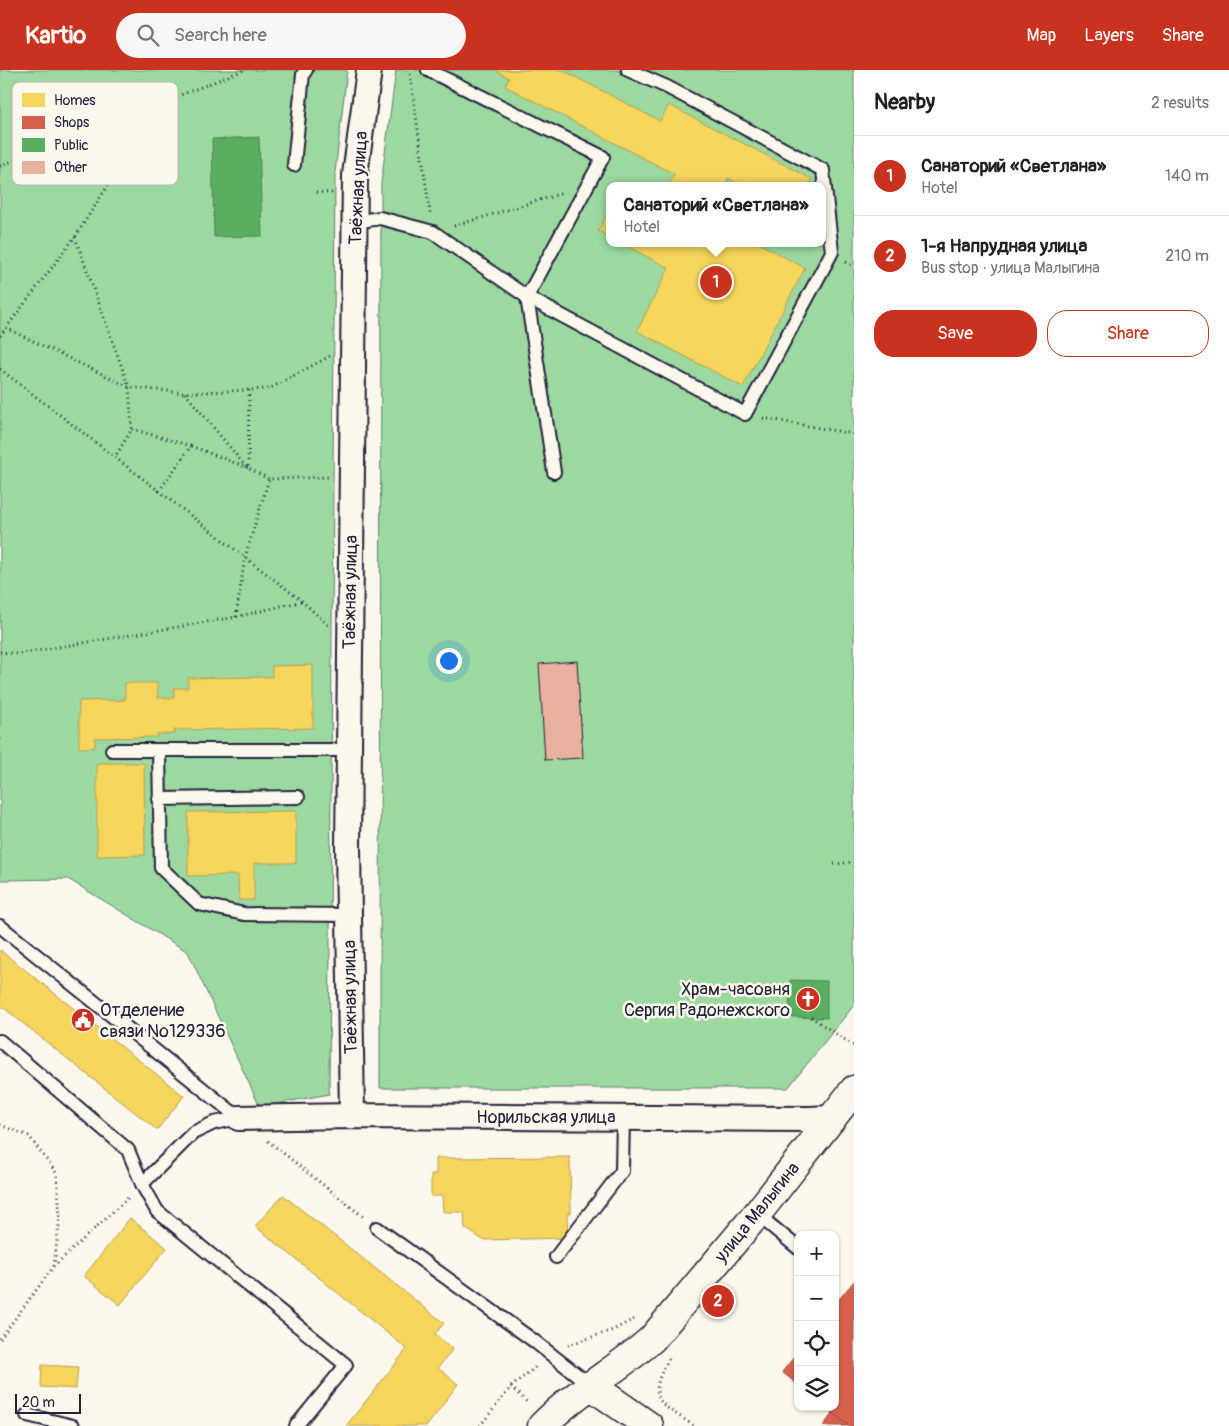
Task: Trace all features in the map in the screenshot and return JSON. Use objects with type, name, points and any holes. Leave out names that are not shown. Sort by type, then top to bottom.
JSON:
[{"type":"street","name":"Таёжная улица","points":[[352,1116],[349,750],[354,175],[369,70]]},
{"type":"street","name":"улица Малыгина","points":[[536,1415],[557,1411],[590,1385],[635,1354],[652,1338],[757,1214],[842,1118],[854,1090]]},
{"type":"street","name":"Норильская улица","points":[[239,1118],[352,1116],[842,1118]]},
{"type":"street","points":[[590,1385],[649,1426]]},
{"type":"lane","points":[[294,165],[303,74],[306,70]]},
{"type":"lane","points":[[428,70],[603,157],[527,297],[554,472]]},
{"type":"lane","points":[[628,70],[667,87],[823,170],[824,182]]},
{"type":"lane","points":[[354,222],[380,218],[433,232],[527,297],[745,414],[832,252],[826,197]]},
{"type":"lane","points":[[112,750],[349,750]]},
{"type":"lane","points":[[159,750],[160,868],[199,904],[244,914],[349,915]]},
{"type":"lane","points":[[159,799],[298,798]]},
{"type":"lane","points":[[0,926],[239,1118]]},
{"type":"lane","points":[[0,1040],[128,1150],[142,1184],[157,1211],[346,1365],[296,1426]]},
{"type":"lane","points":[[142,1184],[193,1133],[214,1123],[239,1118]]},
{"type":"lane","points":[[556,1257],[622,1171],[622,1118]]},
{"type":"lane","points":[[757,1214],[794,1245]]},
{"type":"lane","points":[[377,1228],[534,1341],[590,1385]]},
{"type":"lane","points":[[27,1415],[73,1426]]},
{"type":"path","points":[[178,95],[244,70]]},
{"type":"path","points":[[409,70],[433,232],[588,186]]},
{"type":"path","points":[[0,166],[12,161]]},
{"type":"path","points":[[0,336],[75,237],[108,185]]},
{"type":"path","points":[[75,237],[129,387],[132,429],[115,457]]},
{"type":"path","points":[[6,328],[129,387],[185,392],[269,389],[335,353]]},
{"type":"path","points":[[0,369],[302,601],[334,632]]},
{"type":"path","points":[[248,468],[249,390]]},
{"type":"path","points":[[185,392],[248,468]]},
{"type":"path","points":[[745,414],[854,434]]},
{"type":"path","points":[[132,429],[191,446],[248,468],[269,479],[333,477]]},
{"type":"path","points":[[159,491],[191,446]]},
{"type":"path","points":[[236,617],[245,557],[269,479]]},
{"type":"path","points":[[0,652],[18,654],[236,617],[302,601]]},
{"type":"path","points":[[834,864],[854,862]]},
{"type":"path","points":[[811,1017],[854,1046]]},
{"type":"path","points":[[239,1118],[377,1228]]},
{"type":"path","points":[[0,1125],[29,1136],[57,1174],[60,1216],[54,1266]]},
{"type":"path","points":[[0,1339],[54,1266],[142,1184]]},
{"type":"path","points":[[480,1426],[511,1388],[560,1348],[613,1330],[636,1318]]},
{"type":"path","points":[[511,1388],[536,1415]]},
{"type":"path","points":[[661,1402],[694,1426]]},
{"type":"green space","points":[[0,70],[347,70],[335,173],[329,1094],[260,1107],[188,952],[68,879],[0,880]]},
{"type":"green space","points":[[396,70],[854,70],[854,1005],[788,1088],[380,1088],[381,183]]},
{"type":"building: Homes","points":[[495,70],[562,70],[660,121],[669,105],[812,179],[810,182],[736,182],[728,178],[726,182],[670,182],[674,174],[505,86],[509,78]]},
{"type":"building: Homes","points":[[606,216],[606,235],[598,231]]},
{"type":"building: Homes","points":[[629,247],[766,247],[805,268],[743,387],[637,331],[669,268]]},
{"type":"building: Homes","points":[[313,665],[313,728],[174,730],[175,734],[157,734],[157,737],[95,738],[95,747],[79,748],[79,701],[125,700],[125,683],[157,683],[158,698],[174,698],[174,688],[188,688],[188,678],[272,677],[272,666]]},
{"type":"building: Homes","points":[[97,763],[144,763],[145,855],[97,856]]},
{"type":"building: Homes","points":[[296,811],[296,863],[254,863],[254,900],[239,900],[238,875],[188,876],[188,812]]},
{"type":"building: Homes","points":[[0,950],[184,1096],[157,1130],[0,1005]]},
{"type":"building: Homes","points":[[570,1157],[571,1213],[567,1213],[568,1238],[483,1240],[465,1228],[464,1212],[443,1212],[442,1196],[431,1196],[431,1174],[436,1174],[436,1158]]},
{"type":"building: Homes","points":[[283,1195],[444,1323],[435,1334],[453,1349],[438,1368],[458,1384],[427,1426],[346,1426],[407,1349],[255,1226]]},
{"type":"building: Homes","points":[[130,1218],[167,1248],[120,1305],[84,1276]]},
{"type":"building: Homes","points":[[42,1365],[78,1367],[76,1389],[41,1387]]},
{"type":"building: Shops","points":[[854,1281],[854,1426],[849,1426],[831,1411],[839,1411],[839,1299]]},
{"type":"building: Shops","points":[[794,1357],[794,1382],[782,1372]]},
{"type":"building: Shops","points":[[833,1413],[849,1426],[823,1426]]},
{"type":"building: Public","points":[[259,137],[262,236],[214,237],[212,139]]},
{"type":"building: Public","name":"Храм-часовня Сергия Радонежского","points":[[790,980],[827,981],[827,1018],[789,1017]]},
{"type":"building: Other","points":[[577,661],[583,758],[545,760],[539,664]]},
{"type":"place","name":"Санаторий «Светлана»","points":[[716,282]]},
{"type":"place","name":"Храм-часовня Сергия Радонежского","points":[[808,999]]},
{"type":"place","name":"Отделение связи №129336","points":[[83,1020]]},
{"type":"place","name":"1-я Напрудная улица","points":[[718,1301]]}]
